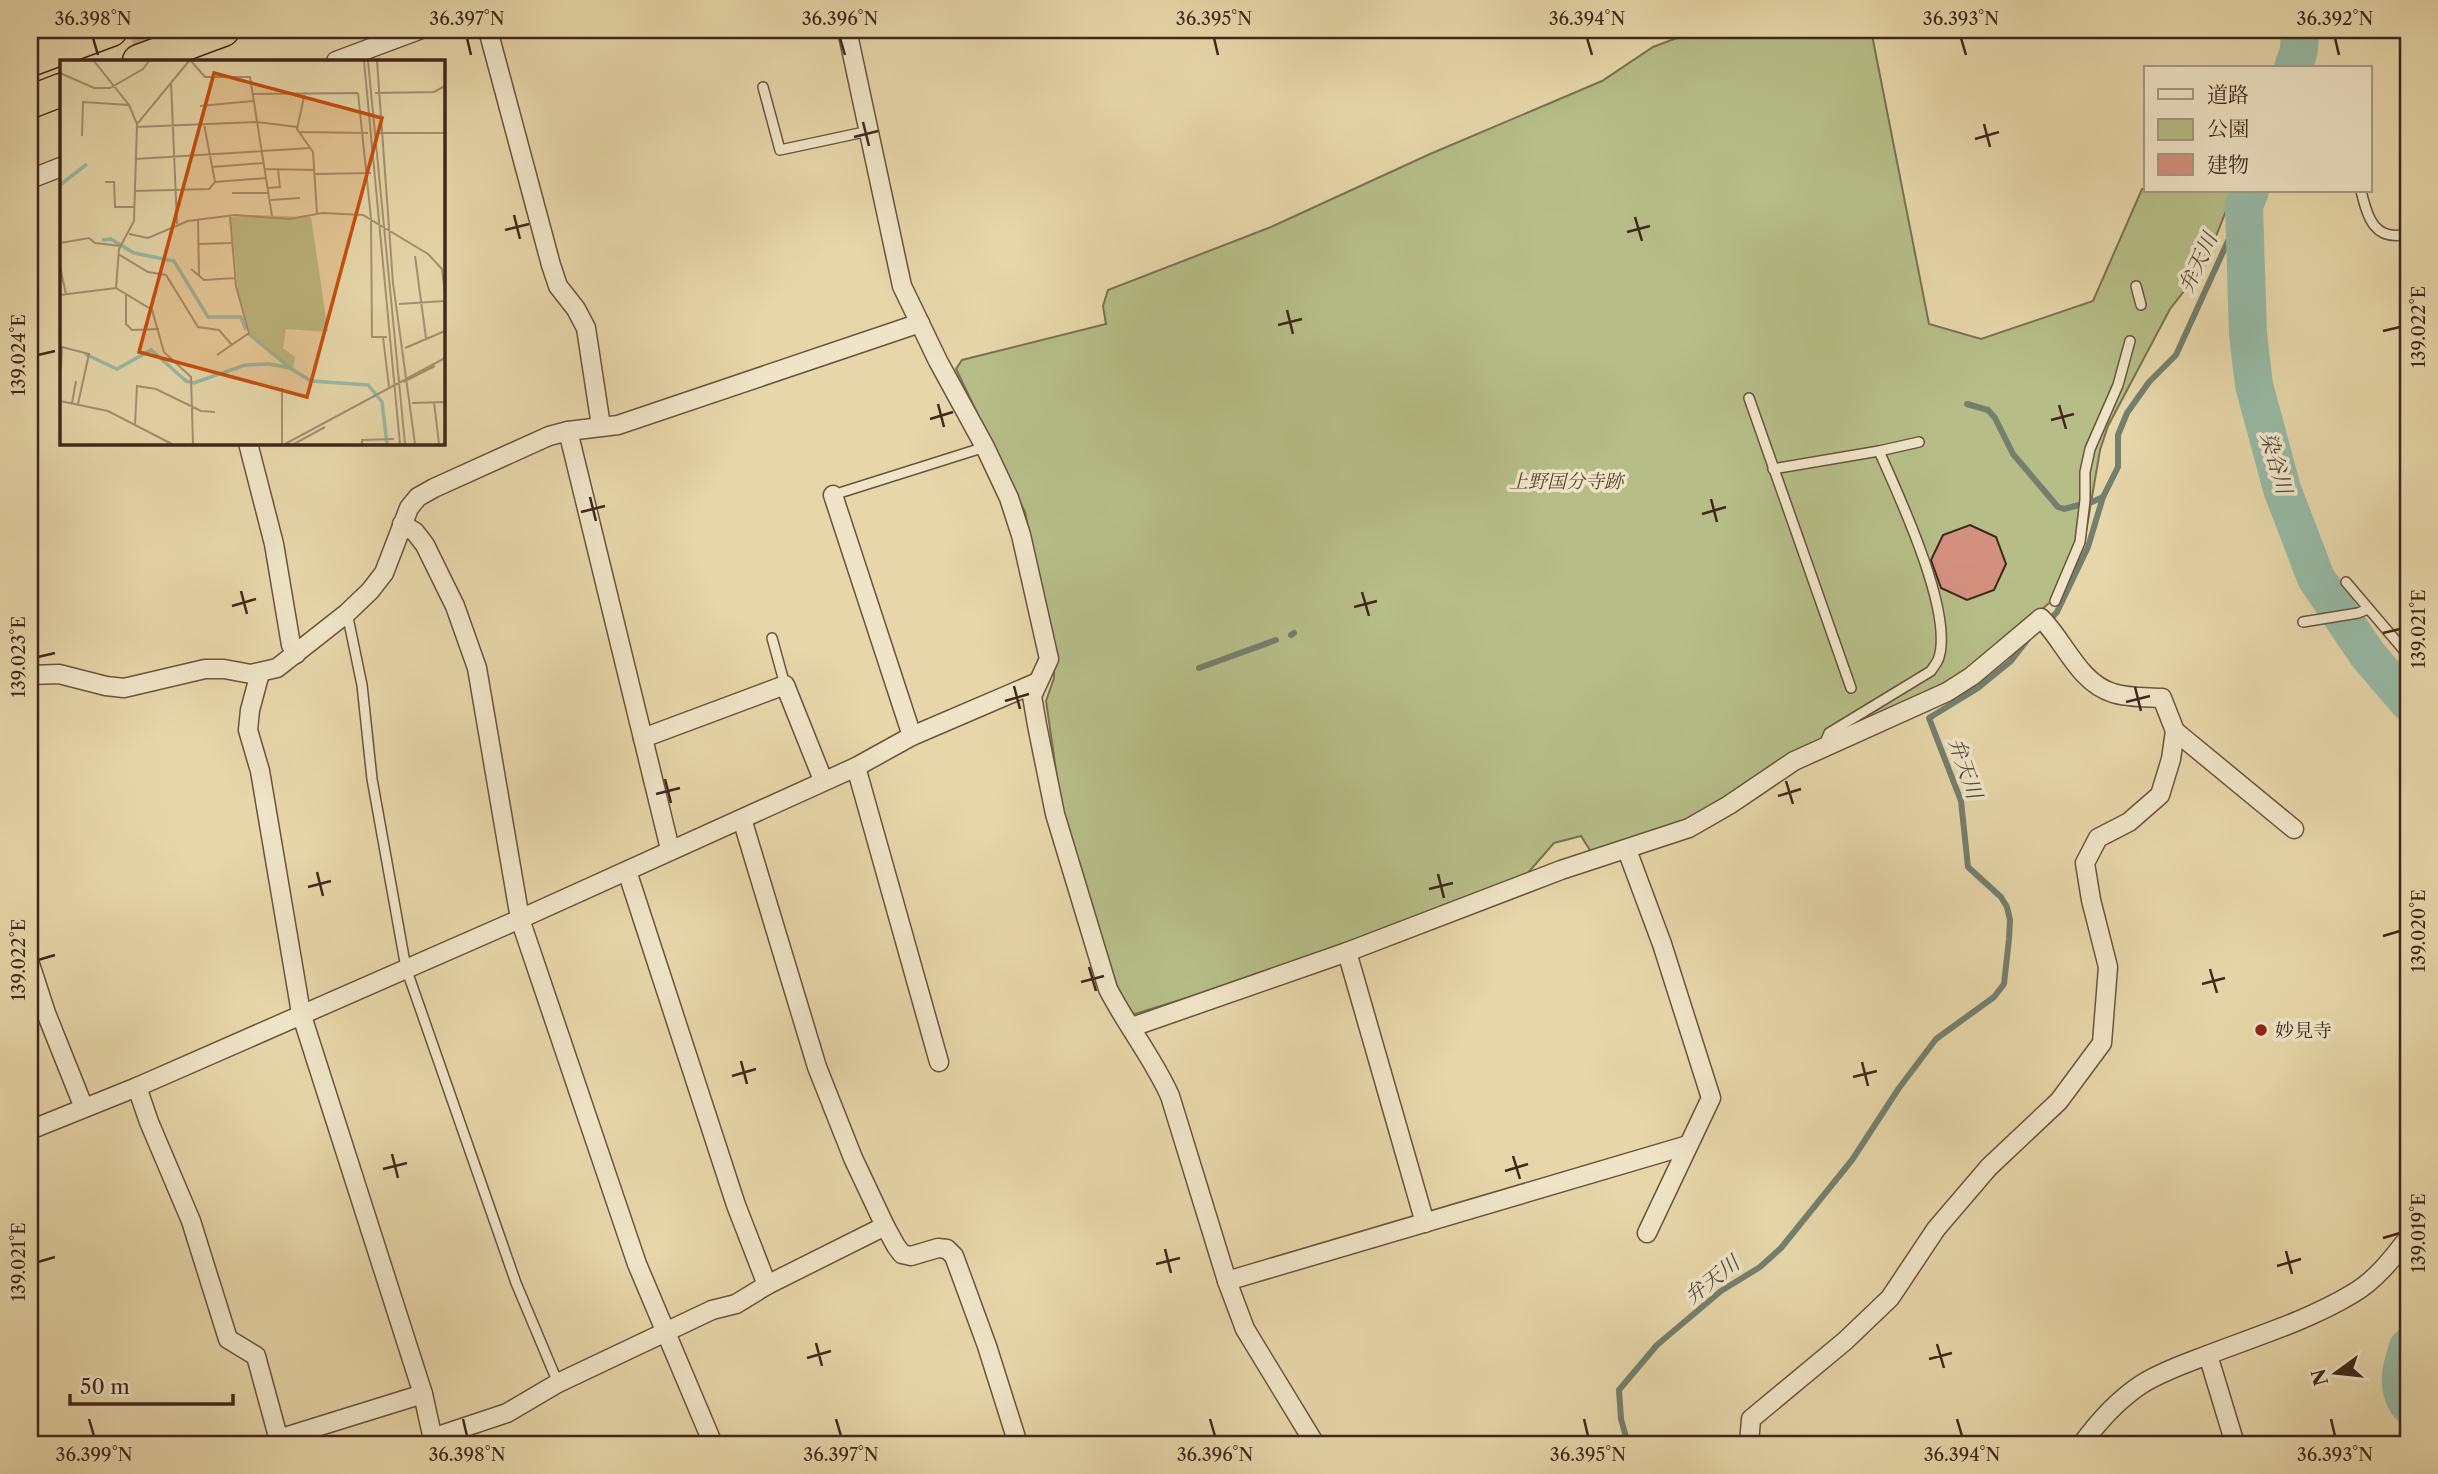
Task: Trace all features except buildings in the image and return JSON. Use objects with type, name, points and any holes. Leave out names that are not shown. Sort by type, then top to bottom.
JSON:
[{"type":"highway","points":[[30,60],[111,30]]},
{"type":"highway","points":[[142,60],[223,30]]},
{"type":"highway","points":[[30,102],[60,90]]},
{"type":"street","points":[[339,60],[419,30]]},
{"type":"street","points":[[488,30],[551,265],[558,286],[576,309],[586,328],[601,426]]},
{"type":"street","points":[[847,30],[902,286],[985,447],[1016,518],[1049,659],[1032,696],[1055,814],[1108,989],[1161,1076],[1170,1096],[1227,1281],[1245,1329],[1315,1444]]},
{"type":"street","points":[[30,179],[60,167]]},
{"type":"street","points":[[30,675],[59,674],[124,688],[205,670],[260,673],[277,668],[347,613],[370,591],[384,573],[413,502],[426,492],[534,441],[568,431],[618,425],[920,323]]},
{"type":"street","points":[[568,431],[670,849]]},
{"type":"street","points":[[248,444],[274,544],[291,645],[296,654]]},
{"type":"street","points":[[833,495],[912,736]]},
{"type":"street","points":[[402,524],[415,532],[425,545],[470,644],[477,667],[520,919],[632,1252],[713,1444]]},
{"type":"street","points":[[1132,1027],[1347,952],[1548,874],[1689,828],[1704,821],[1779,770],[1823,747],[1947,692],[1972,676],[2041,618],[2093,685],[2114,694],[2162,698],[2175,731],[2294,830]]},
{"type":"street","points":[[260,673],[250,710],[248,730],[263,784],[301,1013],[423,1394],[433,1441],[507,1413],[558,1383],[712,1310],[736,1304],[767,1285],[885,1226]]},
{"type":"street","points":[[30,1130],[137,1087],[520,919],[856,766],[912,736],[1038,682]]},
{"type":"street","points":[[643,738],[785,685],[823,780]]},
{"type":"street","points":[[1748,1444],[1751,1419],[1844,1341],[1890,1298],[1936,1229],[1989,1167],[2059,1101],[2102,1043],[2108,967],[2091,900],[2085,863],[2098,838],[2129,822],[2160,795],[2171,759],[2175,731]]},
{"type":"street","points":[[856,766],[939,1062]]},
{"type":"street","points":[[742,819],[817,1067],[853,1158],[885,1226],[902,1254],[911,1256],[938,1248],[947,1249],[954,1256],[987,1346],[1018,1444]]},
{"type":"street","points":[[1627,850],[1662,944],[1711,1098],[1647,1233]]},
{"type":"street","points":[[627,871],[736,1205],[767,1285]]},
{"type":"street","points":[[1347,952],[1425,1223]]},
{"type":"street","points":[[30,964],[46,1013],[85,1108]]},
{"type":"street","points":[[137,1087],[191,1221],[228,1339],[256,1356],[279,1441],[423,1394]]},
{"type":"street","points":[[1227,1281],[1688,1145]]},
{"type":"street","points":[[2082,1444],[2113,1409],[2143,1384],[2354,1293],[2383,1269],[2408,1238]]},
{"type":"street","points":[[2208,1355],[2235,1444]]},
{"type":"lane","points":[[763,87],[780,150],[869,131]]},
{"type":"lane","points":[[2361,192],[2367,214],[2375,227],[2392,235],[2408,234]]},
{"type":"lane","points":[[2136,286],[2141,305]]},
{"type":"lane","points":[[2054,601],[2080,542],[2085,472],[2090,449],[2118,385],[2130,341]]},
{"type":"lane","points":[[1749,398],[1851,688]]},
{"type":"lane","points":[[1773,468],[1919,442]]},
{"type":"lane","points":[[833,495],[985,447]]},
{"type":"lane","points":[[1823,747],[1829,733],[1931,671],[1939,657],[1941,628],[1937,602],[1908,515],[1879,451]]},
{"type":"lane","points":[[2346,582],[2408,655]]},
{"type":"lane","points":[[2307,621],[2358,614],[2368,609]]},
{"type":"lane","points":[[347,613],[362,685],[372,779],[406,968],[516,1283],[558,1383]]},
{"type":"lane","points":[[772,638],[785,685]]},
{"type":"green space","name":"上野国分寺跡","points":[[1698,30],[1871,30],[1929,324],[1981,339],[2093,301],[2142,189],[2144,192],[2234,192],[2204,266],[2170,309],[2108,426],[2100,450],[2084,544],[2061,593],[1969,671],[1686,821],[1593,855],[1581,836],[1554,843],[1527,874],[1343,949],[1135,1014],[1123,1007],[1112,988],[1062,812],[1046,701],[1054,678],[1054,646],[1025,512],[956,369],[962,360],[1106,324],[1103,306],[1108,290],[1271,227],[1430,154],[1602,81],[1653,47]]},
{"type":"waterway","name":"染谷川","points":[[2294,66],[2299,50],[2300,30]]},
{"type":"waterway","name":"染谷川","points":[[2250,192],[2244,206],[2248,334],[2254,385],[2282,489],[2316,578],[2367,654],[2408,702]]},
{"type":"waterway","name":"弁天川","points":[[2047,623],[2057,612],[2088,547],[2103,497],[2118,467],[2118,435],[2127,413],[2149,382],[2176,355],[2244,206]]},
{"type":"waterway","points":[[1967,404],[1988,410],[1995,418],[2013,454],[2058,507],[2064,509],[2079,505]]},
{"type":"waterway","points":[[2092,502],[2103,497]]},
{"type":"waterway","name":"弁天川","points":[[1628,1444],[1621,1419],[1619,1390],[1657,1345],[1721,1291],[1760,1267],[1781,1248],[1852,1160],[1899,1088],[1936,1039],[1994,997],[2004,984],[2010,920],[2007,907],[2001,897],[1968,867],[1961,801],[1929,718],[1978,688],[2011,661],[2028,639]]},
{"type":"waterway","points":[[1199,668],[1276,640]]},
{"type":"waterway","name":"染谷川","points":[[2408,1347],[2401,1383],[2408,1404]]},
{"type":"tunnel","points":[[138,30],[147,60]]},
{"type":"place","name":"妙見寺","points":[[2261,1030]]}]
